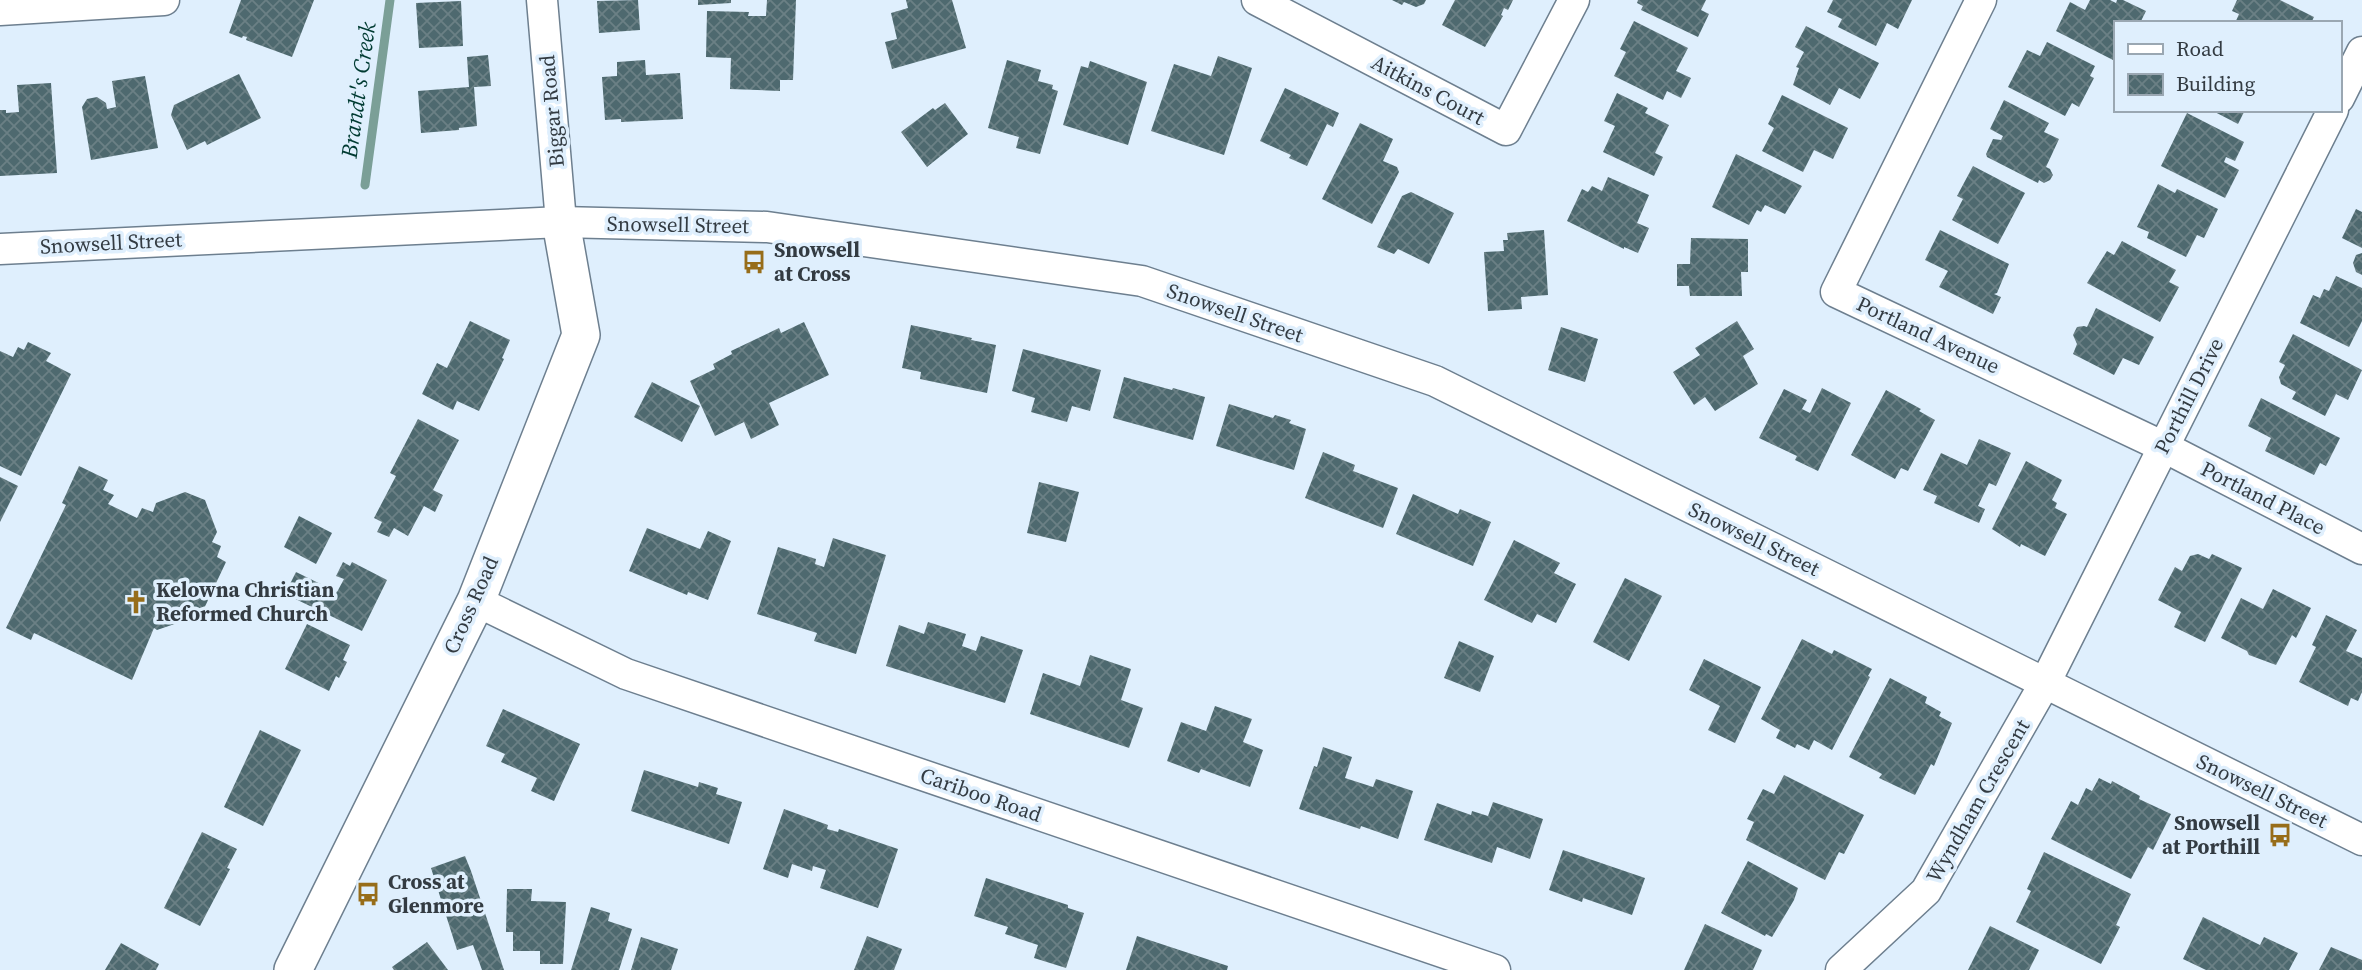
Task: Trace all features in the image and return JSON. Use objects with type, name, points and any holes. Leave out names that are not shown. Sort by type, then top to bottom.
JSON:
[{"type":"street","points":[[0,10],[164,0]]},
{"type":"street","name":"Biggar Road","points":[[542,0],[561,222]]},
{"type":"street","name":"Aitkins Court","points":[[1257,0],[1506,130],[1574,0]]},
{"type":"street","name":"Portland Avenue","points":[[1981,0],[1836,292],[2164,447]]},
{"type":"street","points":[[2341,94],[2362,52]]},
{"type":"street","name":"Porthill Drive","points":[[2045,683],[2332,112]]},
{"type":"street","name":"Snowsell Street","points":[[0,249],[561,222],[767,227],[1142,281],[1436,381],[2362,840]]},
{"type":"street","name":"Cross Road","points":[[293,970],[476,601],[581,335],[561,222]]},
{"type":"street","name":"Portland Place","points":[[2164,447],[2362,549]]},
{"type":"street","name":"Cariboo Road","points":[[476,601],[626,674],[1494,970]]},
{"type":"street","name":"Wyndham Crescent","points":[[1842,970],[1926,891],[2045,683]]},
{"type":"building","points":[[241,0],[314,0],[292,57],[246,40],[247,37],[229,33]]},
{"type":"building","points":[[638,0],[640,30],[599,33],[597,1]]},
{"type":"building","points":[[698,0],[731,0],[731,3],[698,5]]},
{"type":"building","points":[[767,0],[796,0],[793,80],[780,80],[780,91],[730,89],[731,58],[706,57],[707,11],[749,12],[748,16],[766,16]]},
{"type":"building","points":[[906,0],[952,0],[966,48],[892,69],[885,42],[897,39],[891,13],[908,8]]},
{"type":"building","points":[[1392,0],[1426,0],[1424,4],[1416,7]]},
{"type":"building","points":[[1455,0],[1513,0],[1508,10],[1504,8],[1501,15],[1503,16],[1485,47],[1442,25]]},
{"type":"building","points":[[1638,0],[1706,0],[1701,10],[1709,14],[1698,37],[1641,10],[1643,6],[1637,3]]},
{"type":"building","points":[[1833,0],[1912,0],[1898,29],[1887,23],[1876,46],[1838,27],[1842,19],[1827,12]]},
{"type":"building","points":[[2090,0],[2110,0],[2116,3],[2117,0],[2123,0],[2146,11],[2141,21],[2114,21],[2114,60],[2056,31],[2070,2],[2085,10]]},
{"type":"building","points":[[2237,0],[2280,0],[2314,17],[2312,21],[2236,21],[2239,14],[2232,11]]},
{"type":"building","points":[[461,1],[463,46],[419,48],[416,3]]},
{"type":"building","points":[[1634,21],[1688,48],[1676,71],[1691,78],[1681,98],[1667,91],[1663,100],[1614,76],[1626,52],[1620,49]]},
{"type":"building","points":[[1806,26],[1879,63],[1860,99],[1839,88],[1830,105],[1793,85],[1799,68],[1796,67],[1804,52],[1795,47]]},
{"type":"building","points":[[2047,42],[2095,66],[2090,76],[2094,78],[2079,107],[2072,103],[2065,116],[2008,87],[2027,50],[2040,56]]},
{"type":"building","points":[[488,55],[491,86],[474,87],[477,126],[421,133],[418,91],[469,87],[467,57]]},
{"type":"building","points":[[1218,56],[1252,68],[1224,155],[1151,131],[1174,64],[1211,76]]},
{"type":"building","points":[[645,60],[646,75],[680,73],[683,119],[621,122],[621,119],[605,120],[602,77],[617,76],[617,62]]},
{"type":"building","points":[[1007,60],[1041,70],[1038,81],[1053,85],[1052,89],[1058,91],[1040,154],[1016,148],[1019,137],[988,128]]},
{"type":"building","points":[[1090,61],[1147,82],[1128,145],[1063,125],[1081,66],[1088,68]]},
{"type":"building","points":[[239,74],[261,118],[207,145],[205,141],[187,150],[171,115],[174,105]]},
{"type":"building","points":[[145,76],[158,148],[91,160],[82,107],[87,99],[97,97],[106,103],[107,109],[116,107],[112,81]]},
{"type":"building","points":[[51,83],[57,173],[0,176],[0,110],[6,110],[6,113],[19,112],[17,85]]},
{"type":"building","points":[[1285,88],[1339,113],[1333,127],[1327,124],[1307,166],[1289,158],[1291,155],[1260,141]]},
{"type":"building","points":[[1617,93],[1648,108],[1645,113],[1669,125],[1655,153],[1663,157],[1654,176],[1603,152],[1615,126],[1604,121]]},
{"type":"building","points":[[1782,95],[1848,128],[1833,159],[1814,150],[1803,172],[1762,151],[1774,128],[1768,124]]},
{"type":"building","points":[[2004,100],[2049,123],[2044,132],[2059,139],[2046,167],[2053,175],[2050,180],[2044,183],[2039,180],[2038,183],[1987,157],[1993,139],[2001,140],[2003,136],[1990,129]]},
{"type":"building","points":[[945,103],[968,134],[927,167],[901,132],[933,108],[935,110]]},
{"type":"building","points":[[2215,112],[2244,112],[2238,124]]},
{"type":"building","points":[[2187,113],[2244,142],[2235,161],[2226,157],[2224,162],[2239,170],[2225,198],[2161,166]]},
{"type":"building","points":[[1360,123],[1393,139],[1383,161],[1397,167],[1399,172],[1372,224],[1322,199]]},
{"type":"building","points":[[1736,154],[1802,186],[1785,214],[1765,205],[1761,212],[1757,210],[1749,225],[1712,207]]},
{"type":"building","points":[[1973,166],[2025,193],[1998,244],[1952,220],[1963,199],[1957,196]]},
{"type":"building","points":[[1608,177],[1649,195],[1637,223],[1649,228],[1638,253],[1624,249],[1567,221],[1582,189],[1588,192],[1592,186],[1602,191]]},
{"type":"building","points":[[2158,184],[2175,193],[2177,189],[2218,209],[2204,238],[2197,235],[2186,257],[2147,238],[2149,232],[2137,227]]},
{"type":"building","points":[[1411,192],[1454,213],[1429,264],[1398,249],[1394,254],[1377,247],[1402,196]]},
{"type":"building","points":[[2356,209],[2362,212],[2362,248],[2342,238]]},
{"type":"building","points":[[1544,230],[1548,295],[1521,297],[1522,309],[1488,311],[1484,252],[1504,251],[1503,240],[1508,240],[1507,233]]},
{"type":"building","points":[[1940,230],[2009,264],[1997,293],[1994,294],[2001,297],[1993,314],[1939,287],[1948,271],[1925,260]]},
{"type":"building","points":[[1691,238],[1748,239],[1748,272],[1741,272],[1742,296],[1690,296],[1689,286],[1677,286],[1677,264],[1690,264]]},
{"type":"building","points":[[2122,241],[2176,270],[2169,282],[2179,287],[2160,322],[2087,283],[2107,251],[2114,255]]},
{"type":"building","points":[[2362,253],[2362,275],[2356,272],[2353,263],[2356,255]]},
{"type":"building","points":[[2336,276],[2362,288],[2362,321],[2349,347],[2300,323],[2313,295],[2320,298],[2324,289],[2329,291]]},
{"type":"building","points":[[2096,308],[2154,337],[2139,365],[2123,358],[2114,375],[2073,354],[2077,344],[2073,335],[2077,327],[2087,327]]},
{"type":"building","points":[[470,321],[510,340],[502,358],[504,359],[479,411],[457,401],[453,410],[422,394],[437,363],[447,368]]},
{"type":"building","points":[[1737,321],[1754,349],[1743,356],[1758,384],[1715,411],[1705,397],[1694,405],[1673,372],[1700,355],[1695,348]]},
{"type":"building","points":[[804,322],[829,375],[769,403],[779,425],[751,439],[744,422],[715,436],[690,381],[715,369],[713,364],[732,354],[731,351],[779,328],[781,333]]},
{"type":"building","points":[[911,325],[996,345],[987,393],[920,379],[921,372],[902,368]]},
{"type":"building","points":[[1561,327],[1598,339],[1585,382],[1548,370]]},
{"type":"building","points":[[2293,334],[2362,370],[2348,400],[2336,394],[2325,416],[2292,399],[2296,392],[2281,384],[2279,377],[2285,365],[2279,362]]},
{"type":"building","points":[[28,342],[51,353],[46,361],[71,374],[21,476],[0,466],[0,351],[13,357],[18,347],[24,350]]},
{"type":"building","points":[[1023,349],[1101,370],[1090,411],[1072,406],[1067,422],[1031,412],[1035,398],[1012,391]]},
{"type":"building","points":[[1124,377],[1205,397],[1193,440],[1113,418]]},
{"type":"building","points":[[652,382],[700,406],[682,442],[634,417]]},
{"type":"building","points":[[1822,388],[1851,403],[1818,471],[1795,460],[1797,456],[1759,438],[1784,389],[1807,400],[1802,409],[1810,413]]},
{"type":"building","points":[[1886,390],[1935,420],[1908,471],[1901,468],[1895,479],[1851,455]]},
{"type":"building","points":[[2261,398],[2340,438],[2326,466],[2320,463],[2314,475],[2265,451],[2271,438],[2248,426]]},
{"type":"building","points":[[1229,404],[1273,418],[1275,415],[1291,420],[1289,423],[1306,429],[1294,470],[1216,446]]},
{"type":"building","points":[[418,419],[459,440],[433,490],[443,495],[435,512],[424,506],[408,536],[394,528],[389,537],[377,532],[382,522],[374,518],[396,476],[390,473]]},
{"type":"building","points":[[1979,439],[2011,453],[1996,486],[1989,483],[1978,506],[1985,509],[1979,523],[1934,503],[1937,496],[1923,490],[1941,453],[1967,465]]},
{"type":"building","points":[[1323,452],[1355,465],[1353,471],[1398,488],[1383,528],[1305,498]]},
{"type":"building","points":[[2026,461],[2062,480],[2052,500],[2057,503],[2055,508],[2067,514],[2045,556],[2021,544],[2020,547],[1992,529]]},
{"type":"building","points":[[79,466],[108,480],[103,490],[114,495],[108,504],[137,518],[142,508],[153,512],[156,503],[185,492],[205,500],[217,532],[212,542],[221,546],[217,557],[226,562],[201,615],[157,630],[154,628],[132,680],[34,633],[31,640],[6,628],[66,505],[62,503]]},
{"type":"building","points":[[0,477],[18,486],[0,522]]},
{"type":"building","points":[[1039,482],[1079,492],[1066,542],[1027,533]]},
{"type":"building","points":[[1413,494],[1458,514],[1460,509],[1491,522],[1473,566],[1396,534]]},
{"type":"building","points":[[299,516],[332,533],[316,564],[284,547]]},
{"type":"building","points":[[647,528],[700,549],[708,531],[731,541],[708,600],[688,592],[687,595],[629,571]]},
{"type":"building","points":[[833,538],[886,555],[856,654],[814,641],[817,633],[757,614],[778,547],[816,559],[815,564],[824,567]]},
{"type":"building","points":[[1514,540],[1560,563],[1554,573],[1576,584],[1556,623],[1537,614],[1532,623],[1484,600]]},
{"type":"building","points":[[2198,554],[2209,559],[2212,554],[2242,568],[2205,642],[2174,627],[2181,612],[2158,600],[2175,567],[2182,571],[2190,556]]},
{"type":"building","points":[[343,562],[350,566],[352,562],[387,580],[362,631],[285,594],[296,572],[337,592],[344,579],[336,576]]},
{"type":"building","points":[[1625,578],[1662,596],[1629,661],[1593,642]]},
{"type":"building","points":[[2273,589],[2311,608],[2296,638],[2292,635],[2276,665],[2249,655],[2247,651],[2221,638],[2241,598],[2263,609]]},
{"type":"building","points":[[2326,615],[2357,630],[2346,651],[2362,658],[2362,692],[2358,701],[2351,698],[2348,706],[2299,682],[2316,647],[2312,645]]},
{"type":"building","points":[[928,622],[966,634],[962,646],[976,651],[981,636],[1023,650],[1005,703],[886,666],[899,625],[924,634]]},
{"type":"building","points":[[307,624],[350,645],[343,660],[347,662],[329,691],[285,669]]},
{"type":"building","points":[[1802,639],[1832,654],[1834,650],[1872,669],[1832,750],[1814,740],[1809,750],[1797,744],[1795,748],[1776,738],[1780,730],[1761,719]]},
{"type":"building","points":[[1459,641],[1494,656],[1480,692],[1444,678]]},
{"type":"building","points":[[1090,655],[1131,669],[1121,700],[1143,708],[1129,748],[1030,714],[1043,673],[1080,686]]},
{"type":"building","points":[[1704,659],[1761,687],[1735,743],[1708,730],[1720,706],[1689,690]]},
{"type":"building","points":[[1890,678],[1927,697],[1925,703],[1941,712],[1939,716],[1952,723],[1934,766],[1931,764],[1915,795],[1879,778],[1882,774],[1849,757]]},
{"type":"building","points":[[1215,706],[1252,719],[1243,742],[1263,750],[1250,787],[1201,769],[1199,773],[1167,761],[1181,722],[1206,731]]},
{"type":"building","points":[[503,709],[580,744],[554,801],[531,791],[537,778],[501,762],[505,754],[486,746]]},
{"type":"building","points":[[260,730],[301,750],[263,826],[224,807]]},
{"type":"building","points":[[1323,747],[1352,757],[1345,778],[1373,787],[1376,779],[1413,791],[1398,839],[1299,809]]},
{"type":"building","points":[[644,770],[698,787],[699,782],[718,788],[716,794],[742,802],[729,844],[631,811]]},
{"type":"building","points":[[1784,775],[1864,815],[1844,854],[1839,852],[1825,880],[1746,840],[1754,822],[1747,819],[1763,789],[1774,794]]},
{"type":"building","points":[[2099,778],[2111,784],[2112,781],[2140,796],[2139,799],[2171,814],[2153,850],[2148,847],[2131,879],[2051,839],[2071,801],[2078,805],[2086,788],[2092,791]]},
{"type":"building","points":[[1493,802],[1543,819],[1530,859],[1497,847],[1492,863],[1424,840],[1437,803],[1471,815],[1472,811],[1488,816]]},
{"type":"building","points":[[784,809],[828,825],[827,829],[838,832],[839,829],[898,849],[878,908],[820,888],[826,870],[813,866],[812,871],[792,864],[788,878],[763,869]]},
{"type":"building","points":[[202,832],[237,849],[227,868],[230,869],[200,926],[164,908]]},
{"type":"building","points":[[1563,850],[1645,878],[1632,915],[1583,898],[1582,902],[1549,890]]},
{"type":"building","points":[[2044,852],[2131,894],[2116,925],[2120,927],[2101,964],[2016,922],[2031,891],[2027,889]]},
{"type":"building","points":[[465,856],[504,970],[482,970],[473,945],[457,950],[431,868]]},
{"type":"building","points":[[1748,861],[1798,888],[1772,937],[1721,913]]},
{"type":"building","points":[[986,878],[1068,905],[1068,908],[1084,913],[1066,968],[1034,958],[1038,945],[1005,934],[1008,927],[974,916]]},
{"type":"building","points":[[507,889],[532,889],[531,901],[566,902],[563,964],[540,964],[540,951],[513,951],[513,932],[506,932]]},
{"type":"building","points":[[591,907],[610,913],[608,921],[632,929],[619,970],[571,970]]},
{"type":"building","points":[[2203,917],[2260,945],[2264,937],[2298,953],[2289,970],[2206,970],[2183,959]]},
{"type":"building","points":[[1705,924],[1762,950],[1753,970],[1684,970]]},
{"type":"building","points":[[1990,926],[2039,950],[2029,970],[1968,970]]},
{"type":"building","points":[[867,936],[902,949],[894,970],[854,970]]},
{"type":"building","points":[[1137,936],[1228,966],[1227,970],[1126,970]]},
{"type":"building","points":[[641,937],[678,949],[671,970],[631,970]]},
{"type":"building","points":[[427,942],[448,970],[394,970],[392,967]]},
{"type":"building","points":[[121,943],[159,964],[156,970],[105,970]]},
{"type":"building","points":[[2331,947],[2362,960],[2362,970],[2319,970]]},
{"type":"waterway","name":"Brandt's Creek","points":[[365,185],[390,0]]},
{"type":"place","name":"Snowsell at Cross","points":[[754,262]]},
{"type":"place","name":"Kelowna Christian Reformed Church","points":[[136,602]]},
{"type":"place","name":"Snowsell at Porthill","points":[[2280,835]]},
{"type":"place","name":"Cross at Glenmore","points":[[368,894]]}]
